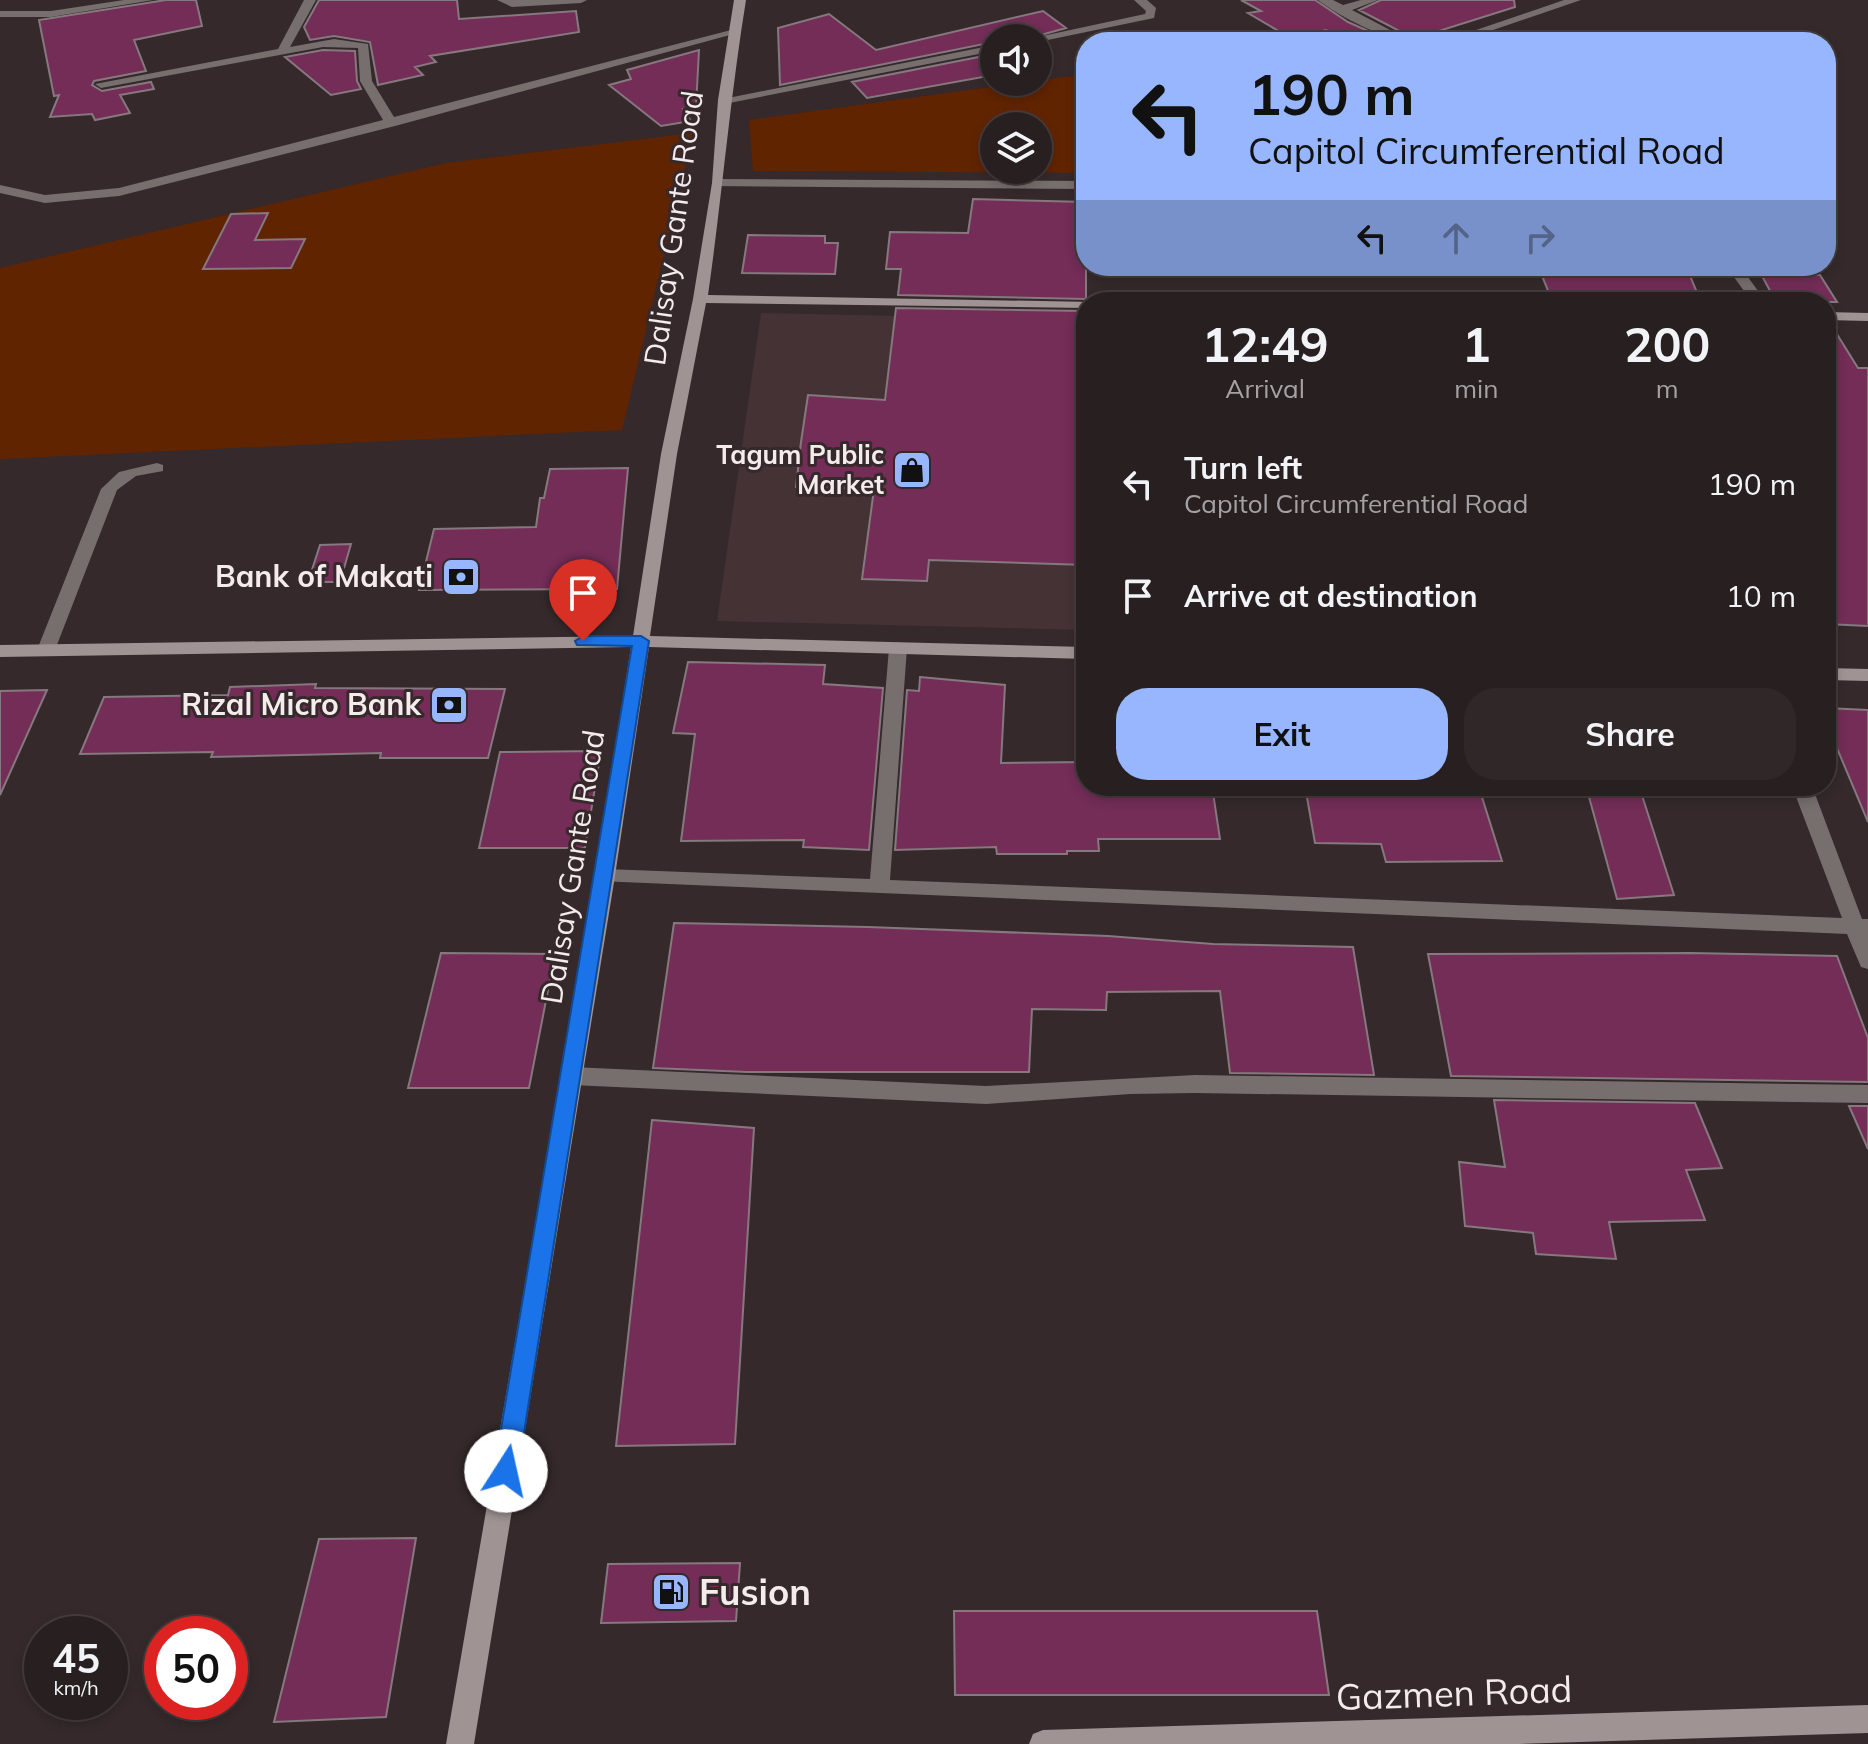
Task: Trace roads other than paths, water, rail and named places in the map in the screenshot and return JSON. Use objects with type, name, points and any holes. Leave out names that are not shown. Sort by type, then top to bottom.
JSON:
[{"type":"main road","name":"Dalisay Gante Road","points":[[460,1744],[605,876],[669,454],[700,299],[718,183],[724,100],[742,1]]},
{"type":"main road","points":[[700,299],[1076,304]]},
{"type":"main road","points":[[1836,316],[1868,317]]},
{"type":"main road","points":[[0,651],[641,641],[1076,653]]},
{"type":"main road","points":[[1836,674],[1868,675]]},
{"type":"main road","name":"Gazmen Road","points":[[1043,1744],[1868,1719]]},
{"type":"street","points":[[0,14],[64,13],[147,0]]},
{"type":"street","points":[[282,52],[310,0]]},
{"type":"street","points":[[503,0],[512,4],[581,0]]},
{"type":"street","points":[[1052,36],[1150,16],[1152,10],[1140,0]]},
{"type":"street","points":[[1324,0],[1386,32]]},
{"type":"street","points":[[1340,10],[1372,0]]},
{"type":"street","points":[[1477,32],[1575,0]]},
{"type":"street","points":[[0,189],[45,199],[105,195],[735,32]]},
{"type":"street","points":[[101,84],[338,42],[355,42],[364,46],[366,81],[391,123]]},
{"type":"street","points":[[724,100],[980,51]]},
{"type":"street","points":[[718,183],[1076,185]]},
{"type":"street","points":[[46,650],[109,489],[116,478],[127,473],[157,468]]},
{"type":"street","points":[[879,887],[898,648]]},
{"type":"street","points":[[1806,796],[1862,927],[1868,961]]},
{"type":"street","points":[[605,876],[1862,927]]},
{"type":"street","points":[[572,1076],[986,1095],[1130,1085],[1195,1084],[1868,1094]]},
{"type":"place","name":"Tagum Public Market","points":[[912,470]]},
{"type":"place","name":"Bank of Makati","points":[[461,577]]},
{"type":"place","name":"Rizal Micro Bank","points":[[449,705]]},
{"type":"place","name":"Fusion","points":[[671,1592]]}]
